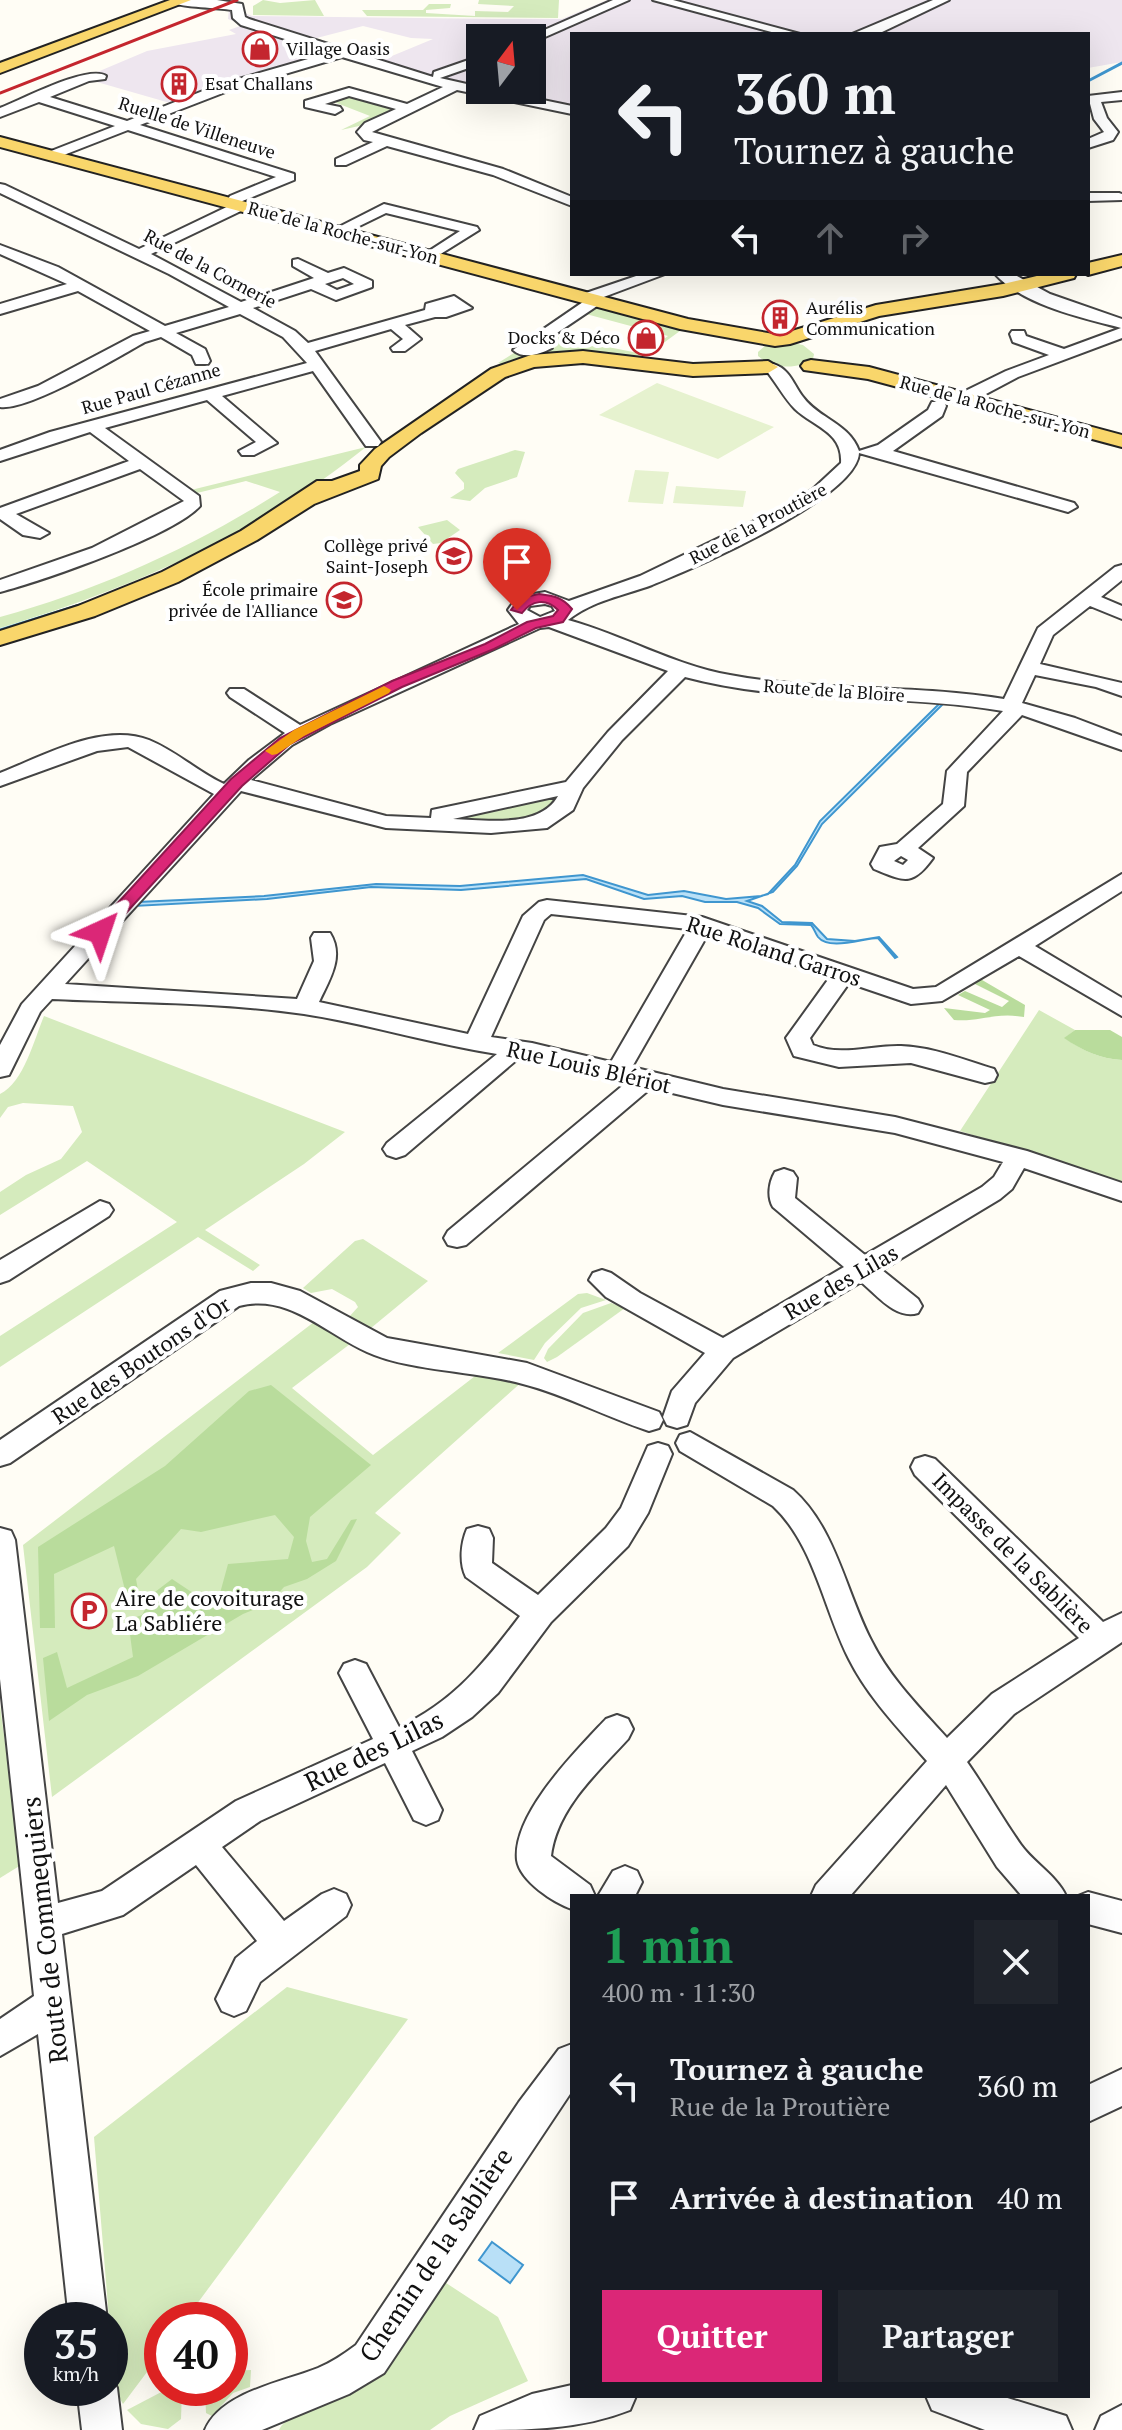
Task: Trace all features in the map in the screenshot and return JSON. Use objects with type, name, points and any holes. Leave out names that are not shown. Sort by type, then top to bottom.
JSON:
[{"type":"main road","points":[[0,68],[169,2]]},
{"type":"main road","name":"Rue de la Roche-sur-Yon","points":[[0,142],[687,325],[736,341],[761,361]]},
{"type":"main road","points":[[1090,268],[1122,260]]},
{"type":"main road","points":[[761,361],[759,344],[876,311],[1020,286],[1059,276]]},
{"type":"main road","points":[[0,638],[95,609],[156,584],[245,539],[359,471],[381,441],[414,429],[491,377],[531,361],[593,357],[681,369],[721,369],[761,361],[813,359],[824,337],[846,321]]},
{"type":"main road","name":"Rue de la Roche-sur-Yon","points":[[687,325],[800,341],[813,359],[1122,441]]},
{"type":"street","points":[[546,32],[623,0]]},
{"type":"street","points":[[659,0],[786,32]]},
{"type":"street","points":[[867,32],[943,0]]},
{"type":"street","points":[[169,2],[200,1],[244,6],[239,18],[245,22],[338,54],[406,75],[443,78],[570,110]]},
{"type":"street","points":[[51,156],[223,88],[338,54]]},
{"type":"street","points":[[466,67],[443,78],[407,108],[364,132],[369,137],[429,151],[537,186],[570,201]]},
{"type":"street","points":[[0,113],[87,77],[100,76]]},
{"type":"street","points":[[335,110],[310,104],[349,92],[407,108]]},
{"type":"street","points":[[1090,143],[1116,133],[1101,119],[1091,100],[1122,96]]},
{"type":"street","name":"Ruelle de Villeneuve","points":[[38,97],[289,177],[237,203]]},
{"type":"street","points":[[341,162],[386,141]]},
{"type":"street","name":"Rue de la Cornerie","points":[[0,188],[139,254],[289,334],[381,441]]},
{"type":"street","points":[[1090,197],[1119,197]]},
{"type":"street","points":[[139,254],[237,203]]},
{"type":"street","points":[[338,231],[384,208],[472,230],[431,256]]},
{"type":"street","points":[[0,249],[23,256],[81,285],[199,352],[202,361]]},
{"type":"street","points":[[2,405],[32,394],[121,347],[321,281],[298,263]]},
{"type":"street","points":[[543,336],[590,299],[652,276]]},
{"type":"street","points":[[1006,276],[1020,286],[1122,324]]},
{"type":"street","points":[[0,309],[81,285]]},
{"type":"street","points":[[1092,313],[1122,304]]},
{"type":"street","points":[[305,349],[437,311]]},
{"type":"street","points":[[395,325],[413,339],[399,348]]},
{"type":"street","points":[[963,399],[992,382],[1122,333]]},
{"type":"street","points":[[1018,334],[1019,339],[1063,354]]},
{"type":"street","points":[[792,388],[794,378],[813,359]]},
{"type":"street","points":[[761,361],[786,378],[803,407],[842,436],[850,452],[877,452],[1068,507]]},
{"type":"street","name":"Rue Paul Cézanne","points":[[8,453],[92,426],[315,366]]},
{"type":"street","points":[[209,394],[268,443],[248,451]]},
{"type":"street","points":[[877,452],[936,412],[938,406]]},
{"type":"street","points":[[0,586],[89,557],[146,533],[191,506],[193,500],[92,426]]},
{"type":"street","points":[[0,439],[8,453]]},
{"type":"street","name":"Rue de la Proutière","points":[[0,1069],[21,1024],[47,991],[232,787],[275,748],[299,733],[516,625],[662,573],[754,530],[830,486],[846,470],[850,452]]},
{"type":"street","points":[[2,514],[143,462]]},
{"type":"street","points":[[2,514],[29,531],[40,533]]},
{"type":"street","points":[[556,613],[625,571],[662,573]]},
{"type":"street","points":[[904,849],[953,806],[957,771],[1014,707],[1045,632],[1122,571]]},
{"type":"street","points":[[1087,598],[1122,613]]},
{"type":"street","name":"Route de la Bloire","points":[[556,613],[617,646],[682,669],[733,682],[1014,707],[1072,723],[1122,744]]},
{"type":"street","points":[[1028,668],[1101,682],[1122,690]]},
{"type":"street","points":[[0,780],[107,742],[130,740],[140,743],[196,779],[386,822],[491,827],[539,823],[559,812],[573,787],[635,714],[682,669]]},
{"type":"street","points":[[237,693],[299,733]]},
{"type":"street","name":"Rue Roland Garros","points":[[476,1043],[539,911],[559,907],[702,924],[911,997],[933,997],[1122,881]]},
{"type":"street","points":[[617,1072],[702,924]]},
{"type":"street","points":[[305,1007],[326,961],[322,938]]},
{"type":"street","points":[[1019,946],[1122,1008]]},
{"type":"street","points":[[844,974],[801,1032],[798,1038],[803,1050],[835,1060],[885,1054],[919,1056],[985,1075]]},
{"type":"street","name":"Rue Louis Blériot","points":[[47,991],[236,1000],[305,1007],[476,1043],[512,1047],[723,1097],[872,1120],[1018,1157],[1122,1192]]},
{"type":"street","points":[[396,1149],[508,1057],[512,1047]]},
{"type":"street","points":[[457,1238],[646,1079]]},
{"type":"street","name":"Rue des Lilas","points":[[45,1923],[111,1904],[248,1811],[392,1746],[445,1719],[473,1697],[540,1613],[617,1537],[633,1513],[658,1454],[649,1450],[641,1440],[641,1429],[672,1427],[682,1399],[723,1351],[991,1193],[1003,1183],[1018,1157]]},
{"type":"street","points":[[784,1178],[782,1201],[908,1306]]},
{"type":"street","points":[[0,1273],[100,1210]]},
{"type":"street","points":[[602,1280],[626,1300],[685,1327],[723,1351]]},
{"type":"street","name":"Rue des Boutons d'Or","points":[[0,1455],[230,1298],[255,1290],[290,1296],[362,1340],[382,1347],[527,1374],[672,1427],[794,1508],[869,1666],[986,1816],[1020,1872],[1046,1894]]},
{"type":"street","name":"Impasse de la Sablière","points":[[925,1467],[1112,1633]]},
{"type":"street","points":[[478,1538],[477,1568],[540,1613]]},
{"type":"street","name":"Route de Commequiers","points":[[0,1540],[86,2302]]},
{"type":"street","points":[[830,1894],[981,1723],[1003,1704],[1112,1633]]},
{"type":"street","points":[[355,1673],[426,1810]]},
{"type":"street","points":[[575,1894],[549,1877],[534,1861],[534,1840],[565,1787],[617,1729]]},
{"type":"street","points":[[200,1845],[281,1944]]},
{"type":"street","points":[[234,1999],[248,1970],[334,1905]]},
{"type":"street","points":[[1090,1909],[1122,1917]]},
{"type":"street","points":[[0,2039],[54,2003]]},
{"type":"street","name":"Chemin de la Sablière","points":[[225,2430],[242,2418],[261,2420],[277,2400],[335,2383],[370,2359],[523,2127],[570,2064]]},
{"type":"street","points":[[1090,2103],[1122,2087]]},
{"type":"street","points":[[494,2430],[534,2422],[610,2398]]},
{"type":"street","points":[[952,2398],[1039,2429]]},
{"type":"street","points":[[99,2406],[102,2430]]},
{"type":"street","points":[[1115,2430],[1122,2425]]},
{"type":"shaded area","points":[[213,0],[252,16],[562,19],[607,0],[1122,0],[1122,62],[1090,68],[1090,32],[570,32],[570,108],[546,103],[546,24],[466,24],[466,86],[375,63],[433,39],[411,38],[363,26],[309,40],[339,51],[177,105],[83,78],[147,51],[236,34],[229,30],[243,25],[228,19],[229,8]]},
{"type":"green space","points":[[263,0],[280,3],[315,0],[324,16],[253,15],[253,6]]},
{"type":"green space","points":[[479,0],[559,0],[558,18],[367,16],[362,10],[423,10],[429,4],[451,4],[450,8],[426,10],[426,13],[475,16],[475,11],[508,12],[514,6],[478,4]]},
{"type":"green space","points":[[352,96],[399,108],[368,124],[341,130],[370,116],[334,102],[322,105],[338,97]]},
{"type":"green space","points":[[609,308],[684,328],[643,358],[565,351],[504,365],[498,363],[517,351],[549,348],[553,336],[643,354],[668,336],[586,314],[592,309]]},
{"type":"green space","points":[[787,342],[803,345],[814,354],[813,359],[800,365],[785,366],[771,364],[758,356],[765,346]]},
{"type":"green space","points":[[657,383],[774,427],[718,459],[599,415]]},
{"type":"green space","points":[[366,447],[282,506],[192,555],[98,595],[0,628],[0,617],[74,594],[144,565],[213,531],[280,492],[246,481],[197,493],[191,490]]},
{"type":"green space","points":[[515,450],[525,452],[517,477],[485,488],[470,501],[450,498],[464,489],[464,483],[455,473],[458,469]]},
{"type":"green space","points":[[635,470],[669,472],[663,504],[628,502]]},
{"type":"green space","points":[[676,486],[746,491],[743,507],[673,503]]},
{"type":"green space","points":[[447,520],[460,530],[441,543],[433,544],[418,527]]},
{"type":"green space","points":[[552,796],[561,800],[536,820],[452,823],[444,817]]},
{"type":"green space","points":[[977,977],[1025,1005],[1024,1017],[954,1020],[944,1008],[985,1013],[990,1010],[958,995],[965,991],[1002,1007],[1009,1001],[971,982]]},
{"type":"green space","points":[[1039,1010],[1075,1030],[1065,1038],[1079,1047],[1099,1056],[1122,1060],[1122,1183],[960,1131]]},
{"type":"green space","points":[[44,1016],[345,1132],[304,1164],[205,1230],[260,1265],[253,1271],[198,1237],[0,1367],[0,1336],[177,1222],[87,1161],[0,1215],[0,1192],[26,1175],[61,1159],[82,1132],[73,1106],[23,1103],[8,1107],[0,1118],[0,1094],[22,1070]]},
{"type":"green space","points":[[1075,1030],[1110,1030],[1122,1037],[1122,1060],[1092,1054],[1064,1038]]},
{"type":"green space","points":[[363,1239],[428,1281],[371,1328],[349,1317],[358,1307],[355,1302],[332,1289],[311,1293],[303,1288],[355,1241]]},
{"type":"green space","points":[[587,1293],[606,1300],[581,1308],[545,1343],[534,1360],[498,1353],[578,1294]]},
{"type":"green space","points":[[611,1303],[625,1308],[547,1362],[544,1358],[548,1349],[583,1313]]},
{"type":"green space","points":[[314,1322],[350,1344],[292,1388],[373,1455],[479,1373],[524,1380],[375,1513],[401,1533],[367,1567],[52,1797],[23,1545]]},
{"type":"green space","points":[[271,1385],[371,1465],[310,1517],[306,1541],[312,1562],[327,1559],[351,1520],[357,1519],[336,1561],[307,1579],[284,1587],[270,1603],[243,1614],[138,1676],[87,1695],[49,1721],[43,1658],[57,1652],[67,1688],[133,1657],[128,1620],[142,1615],[155,1592],[172,1579],[205,1601],[219,1597],[228,1564],[288,1559],[294,1537],[275,1515],[201,1532],[181,1529],[136,1579],[140,1601],[129,1606],[114,1546],[54,1574],[55,1628],[40,1628],[38,1547],[165,1466],[249,1391]]},
{"type":"green space","points":[[0,1705],[21,1865],[0,1878]]},
{"type":"green space","points":[[287,1987],[408,2019],[198,2302],[144,2302],[144,2376],[128,2397],[128,2302],[108,2302],[94,2137]]},
{"type":"green space","points":[[443,2281],[498,2317],[528,2381],[450,2416],[430,2430],[279,2430],[293,2416],[361,2389],[374,2380],[398,2355]]},
{"type":"green space","points":[[248,2370],[251,2370],[248,2388]]},
{"type":"green space","points":[[144,2401],[144,2406],[181,2406],[181,2419],[168,2429],[141,2424],[127,2410]]},
{"type":"green space","points":[[206,2406],[221,2406],[212,2416],[206,2413]]},
{"type":"water","points":[[940,703],[944,703],[822,824],[797,866],[768,894],[795,865],[820,821]]},
{"type":"water","points":[[583,875],[648,895],[684,891],[726,899],[764,895],[747,901],[762,906],[782,922],[812,923],[827,939],[855,941],[879,937],[897,957],[878,938],[847,943],[830,943],[818,937],[811,925],[780,924],[758,908],[737,902],[705,902],[682,896],[644,899],[586,879],[461,890],[371,887],[267,899],[135,906],[138,902],[264,896],[376,884],[460,886]]},
{"type":"water","points":[[492,2242],[523,2265],[510,2283],[479,2260]]},
{"type":"waterway","points":[[1090,80],[1122,63]]},
{"type":"waterway","points":[[0,630],[83,604]]},
{"type":"railway","points":[[0,93],[237,0]]},
{"type":"slow traffic","points":[[272,751],[299,733],[384,690]]},
{"type":"place","name":"Village Oasis","points":[[260,49]]},
{"type":"place","name":"Esat Challans","points":[[179,84]]},
{"type":"place","name":"Aurélis Communication","points":[[780,318]]},
{"type":"place","name":"Docks & Déco","points":[[646,338]]},
{"type":"place","name":"Collège privé Saint-Joseph","points":[[454,556]]},
{"type":"place","name":"École primaire privée de l'Alliance","points":[[344,600]]},
{"type":"place","name":"Aire de covoiturage La Sabliére","points":[[89,1611]]},
{"type":"route","points":[[100,932],[210,810],[256,764],[285,741],[397,684],[490,647],[538,622],[558,619],[565,609],[556,600],[539,598],[524,601],[517,610]]}]
